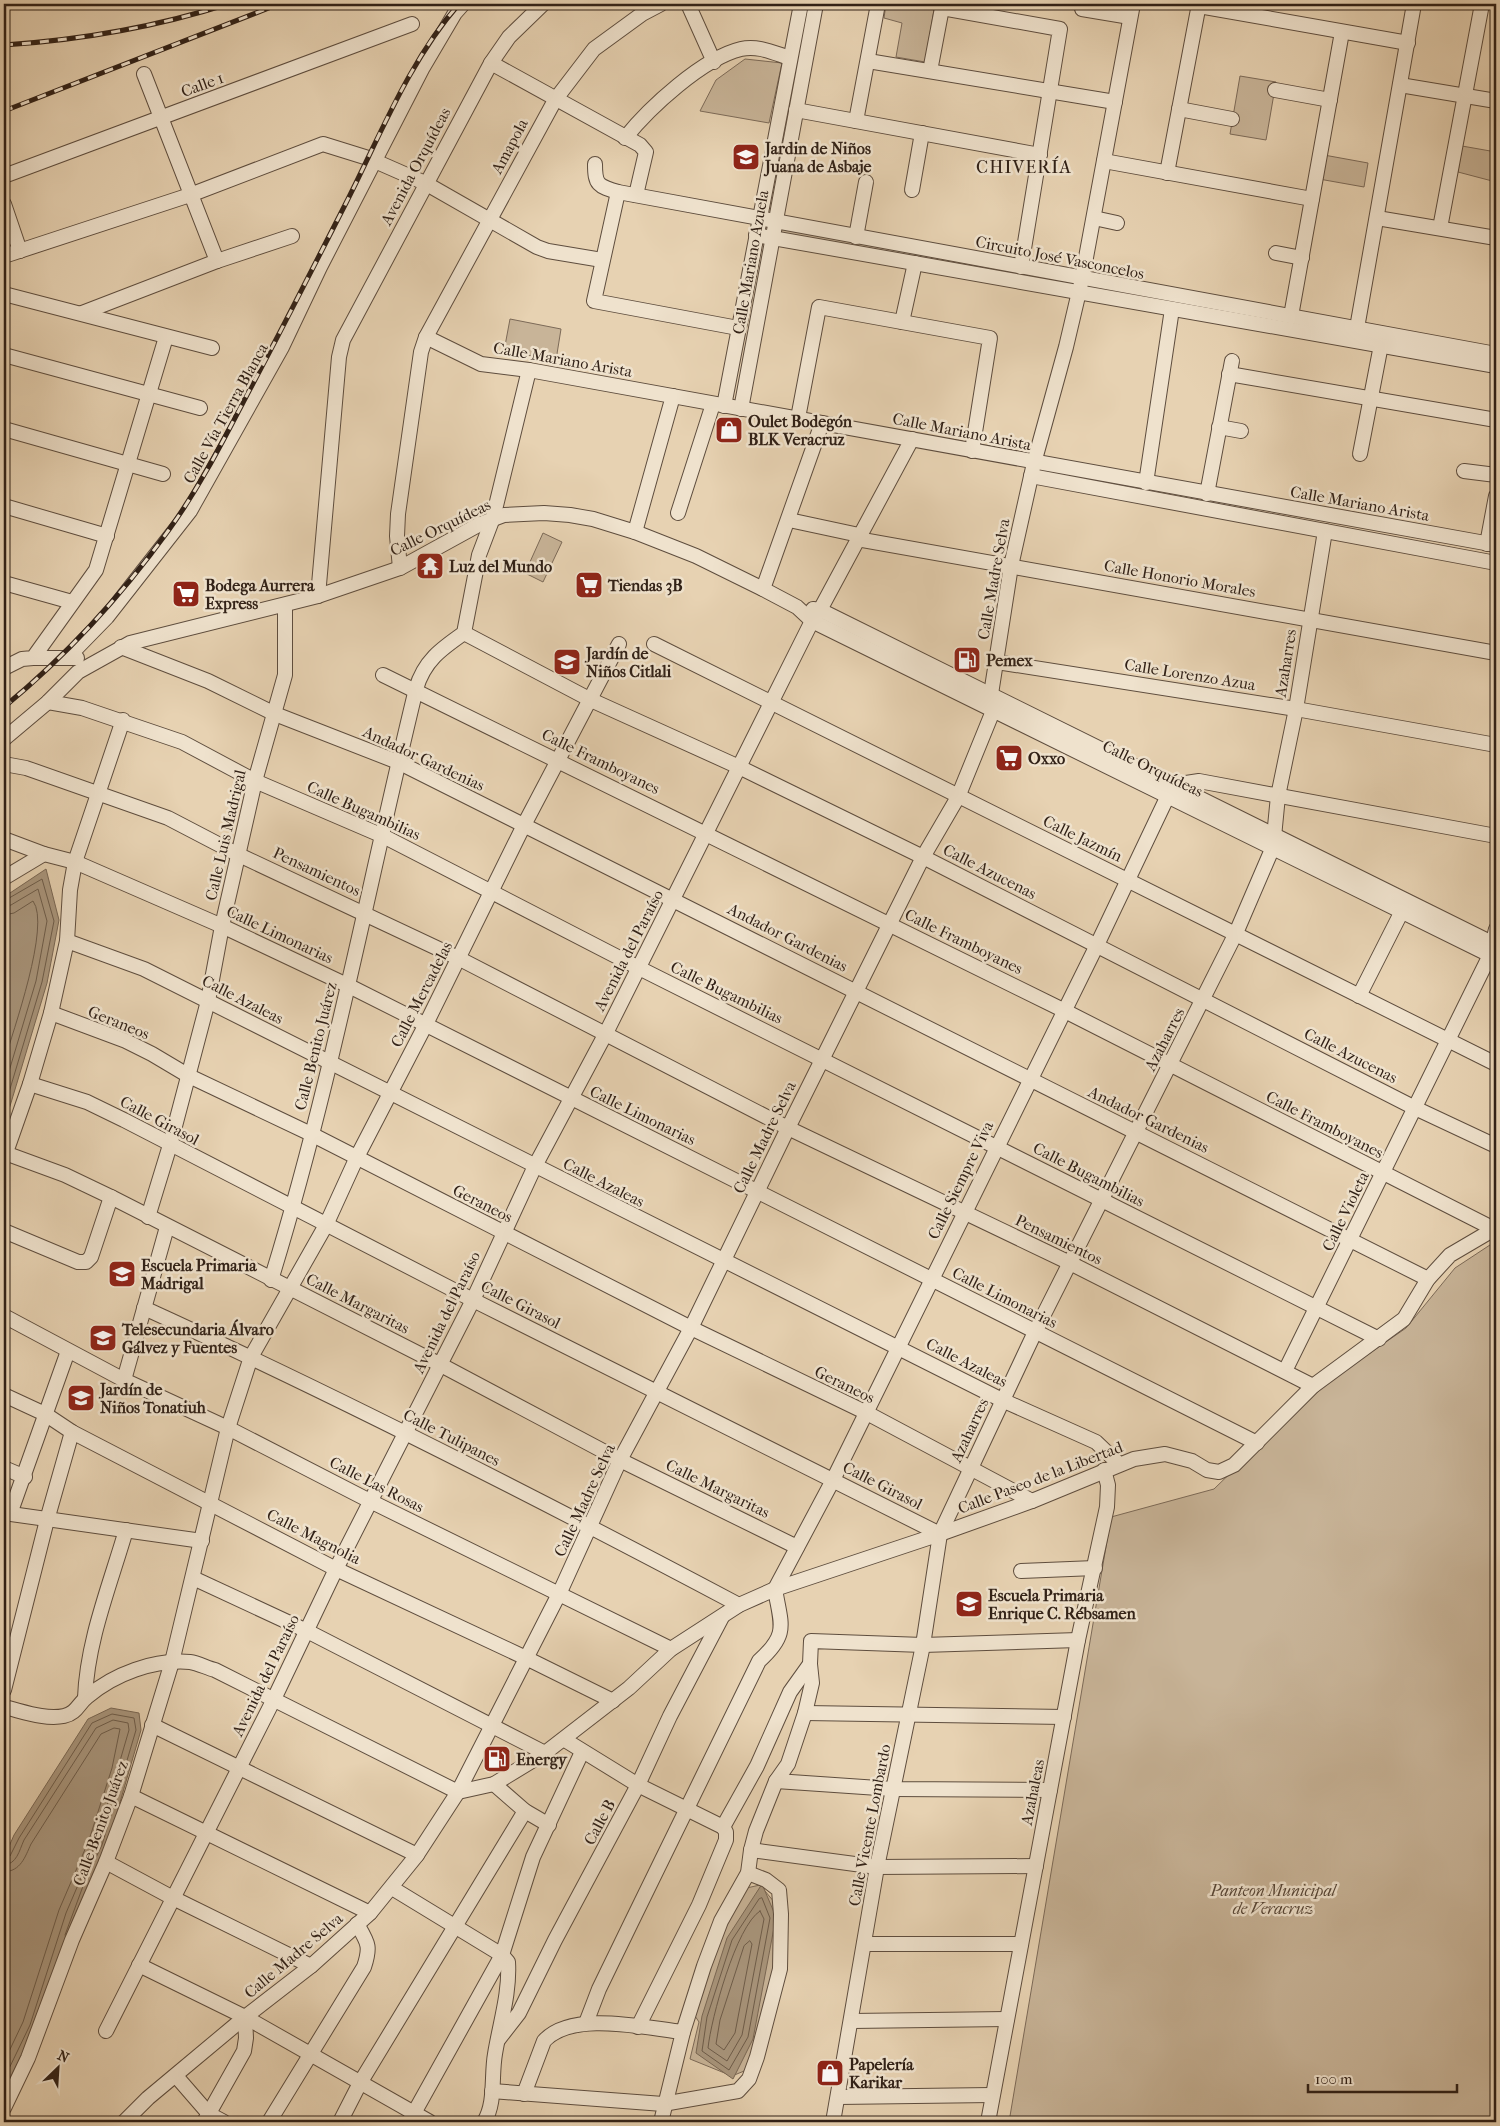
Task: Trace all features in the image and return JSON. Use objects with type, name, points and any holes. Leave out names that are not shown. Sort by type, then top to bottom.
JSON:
[{"type":"street","name":"Calle Vía Tierra Blanca","points":[[68,657],[107,617],[190,511],[282,347],[320,267],[422,69],[463,4]]},
{"type":"street","name":"Avenida Orquídeas","points":[[318,596],[339,357],[343,340],[425,183],[491,63],[509,38],[543,4]]},
{"type":"street","name":"Amapola","points":[[400,568],[397,536],[398,514],[421,352],[426,337],[555,100],[594,49],[642,14],[661,4]]},
{"type":"street","points":[[688,4],[714,62]]},
{"type":"street","name":"Calle Mariano Azuela","points":[[678,513],[719,405],[738,328],[801,4]]},
{"type":"street","name":"Calle Mariano Azuela","points":[[741,409],[816,4]]},
{"type":"street","points":[[856,121],[878,4]]},
{"type":"street","points":[[1357,328],[1414,4]]},
{"type":"street","points":[[1440,228],[1482,4]]},
{"type":"street","points":[[1167,174],[1199,5],[1408,43]]},
{"type":"street","points":[[930,72],[942,8],[1060,29],[1021,267]]},
{"type":"street","points":[[1082,9],[1131,10]]},
{"type":"street","name":"Calle Madre Selva","points":[[124,2122],[148,2098],[245,2017],[311,1966],[370,1913],[418,1855],[458,1792],[560,1592],[620,1460],[658,1393],[856,991],[924,857],[958,796],[993,712],[991,694],[1011,566],[1032,469],[1066,347],[1080,286],[1131,10]]},
{"type":"street","name":"Calle 1","points":[[4,176],[412,24]]},
{"type":"street","points":[[1291,316],[1342,32]]},
{"type":"street","points":[[626,138],[642,117],[670,92],[714,62],[742,49],[760,48],[790,58]]},
{"type":"street","points":[[868,61],[1115,102]]},
{"type":"street","points":[[491,63],[555,100],[640,145],[646,152],[636,195]]},
{"type":"street","points":[[144,74],[217,261]]},
{"type":"street","points":[[1400,85],[1496,101]]},
{"type":"street","points":[[1275,90],[1330,100]]},
{"type":"street","points":[[1179,109],[1232,119]]},
{"type":"street","points":[[796,110],[1040,155]]},
{"type":"street","points":[[912,190],[922,133]]},
{"type":"street","points":[[4,256],[190,195],[323,144],[338,147],[375,161],[425,183],[548,251],[602,260]]},
{"type":"street","points":[[1104,161],[1312,199]]},
{"type":"street","name":"Circuito José Vasconcelos","points":[[595,164],[595,179],[601,187],[618,192],[1021,267],[1080,286],[1172,309],[1496,366]]},
{"type":"street","points":[[856,237],[866,182]]},
{"type":"street","points":[[618,192],[594,301],[738,328]]},
{"type":"street","points":[[4,204],[20,251]]},
{"type":"street","points":[[1094,218],[1117,223]]},
{"type":"street","points":[[1377,218],[1496,238]]},
{"type":"street","name":"Circuito José Vasconcelos","points":[[756,235],[915,263],[1291,316],[1496,354]]},
{"type":"street","points":[[82,313],[217,261],[292,236]]},
{"type":"street","points":[[1276,253],[1302,258]]},
{"type":"street","points":[[902,322],[915,263]]},
{"type":"street","points":[[4,294],[212,348]]},
{"type":"street","points":[[798,418],[819,307],[990,338],[972,451]]},
{"type":"street","points":[[1146,483],[1172,309]]},
{"type":"street","points":[[33,658],[96,570],[166,337]]},
{"type":"street","name":"Calle Mariano Arista","points":[[426,337],[481,364],[529,370],[822,422],[972,451],[1032,469],[1325,531],[1496,563]]},
{"type":"street","points":[[1360,454],[1382,345]]},
{"type":"street","points":[[4,355],[200,408]]},
{"type":"street","points":[[1207,494],[1230,367],[1370,400],[1496,420]]},
{"type":"street","points":[[464,633],[478,555],[493,518],[529,370]]},
{"type":"street","points":[[635,532],[672,396]]},
{"type":"street","points":[[763,589],[789,520],[822,422]]},
{"type":"street","points":[[1219,427],[1242,431]]},
{"type":"street","points":[[4,429],[163,474]]},
{"type":"street","name":"Avenida del Paraíso","points":[[106,2032],[274,1700],[370,1501],[473,1300],[535,1166],[606,1033],[816,616],[912,440]]},
{"type":"street","name":"Calle Mariano Arista","points":[[1032,469],[1146,483],[1492,545]]},
{"type":"street","points":[[1464,471],[1496,475]]},
{"type":"street","points":[[1492,545],[1496,496]]},
{"type":"street","points":[[4,506],[107,536]]},
{"type":"street","name":"Calle Orquídeas","points":[[4,739],[48,702],[78,672],[99,658],[122,648],[130,642],[318,596],[400,568],[493,518],[523,514],[570,515],[594,519],[635,532],[696,556],[816,616],[991,694],[1045,729],[1494,950]]},
{"type":"street","name":"Calle Honorio Morales","points":[[789,520],[858,537],[1011,566],[1496,653]]},
{"type":"street","name":"Azaharres","points":[[940,1534],[1035,1332],[1204,1000],[1236,933],[1273,841],[1278,796],[1296,709],[1325,531]]},
{"type":"street","points":[[4,584],[72,602]]},
{"type":"street","name":"Calle Luis Madrigal","points":[[148,1217],[170,1145],[208,1001],[222,926],[255,781],[275,714],[287,664],[285,605]]},
{"type":"street","name":"Calle Orquídeas","points":[[816,616],[993,712],[1045,729]]},
{"type":"street","name":"Calle Benito Juárez","points":[[271,1280],[293,1207],[328,1061],[349,986],[398,762],[416,690],[429,661],[437,651],[464,633]]},
{"type":"street","name":"Calle Azucenas","points":[[464,633],[591,700],[739,766],[924,857],[1415,1108],[1496,1146]]},
{"type":"street","name":"Calle Mercadelas","points":[[228,1428],[251,1357],[326,1224],[357,1157],[426,1024],[524,825],[619,644]]},
{"type":"street","name":"Calle Jazmín","points":[[654,644],[1129,879],[1496,1064]]},
{"type":"street","name":"Andador Gardenias","points":[[122,648],[208,681],[275,714],[398,762],[1428,1279]]},
{"type":"street","points":[[5,666],[22,659],[33,658],[99,658]]},
{"type":"street","name":"Calle Lorenzo Azua","points":[[997,662],[1296,709],[1496,744]]},
{"type":"street","name":"Calle Framboyanes","points":[[383,675],[558,759],[1064,1010],[1495,1228]]},
{"type":"street","name":"Calle Bugambilias","points":[[48,702],[82,708],[123,720],[182,742],[255,781],[383,836],[639,968],[1379,1339]]},
{"type":"street","points":[[5,1156],[30,1084],[51,1013],[67,941],[70,890],[75,862],[123,720]]},
{"type":"street","name":"Pensamientos","points":[[4,764],[26,768],[168,818],[239,855],[458,958],[788,1128],[1070,1263],[1313,1386]]},
{"type":"street","points":[[1171,790],[1199,781],[1496,836]]},
{"type":"street","name":"Calle Siempre Viva","points":[[775,1589],[833,1480],[864,1412],[932,1280],[1171,790]]},
{"type":"street","name":"Calle Limonarias","points":[[4,839],[44,854],[75,862],[222,926],[349,986],[1257,1443]]},
{"type":"street","name":"Calle Orquídeas","points":[[1273,841],[1402,911],[1494,950]]},
{"type":"street","points":[[4,878],[44,854]]},
{"type":"street","points":[[1358,996],[1402,911]]},
{"type":"street","name":"Calle Violeta","points":[[1285,1371],[1494,950],[1496,929]]},
{"type":"street","name":"Calle Azaleas","points":[[67,941],[144,969],[1002,1400],[1096,1442],[1119,1464]]},
{"type":"street","name":"Geraneos","points":[[51,1013],[126,1041],[189,1076],[311,1134],[691,1328],[864,1412],[970,1470],[1032,1501]]},
{"type":"street","name":"Calle Girasol","points":[[30,1084],[87,1102],[473,1300],[940,1534]]},
{"type":"street","name":"Calle Margaritas","points":[[5,1156],[65,1175],[111,1197],[271,1280],[440,1364],[620,1460],[797,1547]]},
{"type":"street","points":[[4,1231],[78,1262],[86,1262],[92,1257],[111,1197]]},
{"type":"street","points":[[124,1380],[167,1227]]},
{"type":"street","name":"Calle Paseo de la Libertad","points":[[775,1589],[1032,1501],[1134,1459],[1165,1454],[1192,1461],[1207,1470],[1218,1472],[1234,1465],[1313,1386],[1404,1320],[1428,1279],[1450,1255],[1495,1228]]},
{"type":"street","name":"Calle Tulipanes","points":[[144,1308],[251,1357],[406,1433],[739,1605]]},
{"type":"street","name":"Calle Las Rosas","points":[[4,1316],[124,1380],[228,1428],[370,1501],[560,1592],[671,1648]]},
{"type":"street","points":[[68,1351],[25,1477],[7,1513],[202,1541]]},
{"type":"street","name":"Calle Magnolia","points":[[4,1395],[45,1414],[72,1432],[211,1502],[336,1569],[526,1658],[612,1701]]},
{"type":"street","name":"Calle Benito Juárez","points":[[4,2108],[28,2058],[72,1940],[106,1862],[131,1796],[172,1662],[228,1428]]},
{"type":"street","points":[[4,1690],[47,1520],[72,1432]]},
{"type":"street","points":[[4,1468],[25,1477]]},
{"type":"street","name":"Azahaleas","points":[[988,2122],[1078,1640],[1107,1507],[1108,1485],[1104,1470]]},
{"type":"street","points":[[85,1698],[86,1672],[90,1655],[126,1530]]},
{"type":"street","name":"Calle Vicente Lombardo","points":[[833,2122],[877,1868],[923,1645],[940,1534]]},
{"type":"street","points":[[1021,1571],[1094,1568]]},
{"type":"street","points":[[193,1578],[307,1631],[545,1754]]},
{"type":"street","points":[[4,1707],[42,1716],[65,1716],[78,1709],[85,1698],[113,1679],[132,1671],[172,1662],[192,1662],[215,1670],[458,1792],[494,1784],[545,1754],[612,1701],[671,1648],[739,1605],[775,1589],[781,1628],[776,1646],[759,1661],[603,1981],[586,2023]]},
{"type":"street","name":"Calle B","points":[[498,2040],[519,2013],[555,1940],[638,1785],[670,1716],[723,1615]]},
{"type":"street","points":[[661,2122],[683,2032],[720,1921],[748,1873],[750,1850],[776,1781],[788,1764],[805,1714],[812,1683],[810,1664],[811,1641],[923,1645],[1078,1640]]},
{"type":"street","points":[[723,1827],[756,1766],[790,1692],[810,1664]]},
{"type":"street","points":[[805,1714],[1064,1717]]},
{"type":"street","points":[[152,1725],[418,1855]]},
{"type":"street","points":[[565,1740],[638,1785],[723,1827],[726,1832],[726,1840],[699,1905],[638,2028]]},
{"type":"street","points":[[412,2118],[502,1955],[533,1857],[582,1752]]},
{"type":"street","points":[[776,1781],[893,1789],[1050,1790]]},
{"type":"street","points":[[494,1784],[525,1811],[549,1825]]},
{"type":"street","points":[[131,1796],[370,1913]]},
{"type":"street","points":[[340,2122],[360,2083],[525,1811]]},
{"type":"street","points":[[750,1850],[877,1868],[1036,1866]]},
{"type":"street","points":[[106,1862],[173,1898],[311,1966]]},
{"type":"street","points":[[492,2091],[664,2104],[738,2091],[749,2079],[757,2056],[780,1969],[781,1914],[779,1890],[766,1880],[748,1873]]},
{"type":"street","points":[[392,1888],[502,1955],[508,1962],[509,1973],[504,2015],[498,2040],[492,2091],[486,2121]]},
{"type":"street","points":[[269,2122],[364,1967],[369,1951],[367,1940],[357,1924]]},
{"type":"street","points":[[864,1944],[1021,1944]]},
{"type":"street","points":[[139,1965],[245,2017],[360,2083],[412,2118],[430,2122]]},
{"type":"street","points":[[207,2118],[244,2052],[246,2038],[245,2017]]},
{"type":"street","points":[[851,2021],[1007,2019]]},
{"type":"street","points":[[524,2094],[544,2041],[550,2034],[563,2027],[586,2023],[683,2032]]},
{"type":"street","points":[[176,2076],[207,2118],[224,2122]]},
{"type":"street","points":[[838,2097],[992,2096]]},
{"type":"green space","points":[[886,4],[935,4],[925,62],[896,57],[902,23],[884,18]]},
{"type":"green space","points":[[745,59],[782,63],[769,123],[700,111],[716,80]]},
{"type":"green space","points":[[1240,76],[1276,82],[1266,140],[1230,134]]},
{"type":"green space","points":[[1462,146],[1496,152],[1496,182],[1458,172]]},
{"type":"green space","points":[[1324,155],[1368,163],[1364,187],[1319,179]]},
{"type":"green space","points":[[778,226],[1075,280],[1073,289],[776,235]]},
{"type":"green space","points":[[510,319],[561,329],[556,360],[504,351]]},
{"type":"green space","points":[[543,533],[562,542],[543,582],[525,573]]},
{"type":"green space","name":"Panteon Municipal de Veracruz","points":[[1496,1241],[1496,2122],[1009,2122],[1111,1517],[1214,1489],[1314,1392],[1406,1328],[1455,1268]]},
{"type":"green space","points":[[760,1885],[780,1909],[784,1938],[749,2069],[732,2076],[690,2059],[699,2022],[691,2010],[733,1891]]},
{"type":"water","points":[[46,869],[59,920],[47,983],[4,1126],[4,897]]},
{"type":"water","points":[[111,1708],[139,1713],[141,1730],[107,1847],[76,1917],[4,2101],[4,1858],[14,1835],[88,1719]]},
{"type":"water","points":[[762,1884],[776,1917],[753,2039],[733,2079],[696,2053],[702,2016],[727,1938]]},
{"type":"railway","points":[[4,45],[61,40],[146,26],[228,4]]},
{"type":"railway","points":[[4,111],[279,4]]},
{"type":"railway","points":[[4,707],[49,667],[92,624],[131,579],[180,514],[230,427],[310,274],[410,74],[441,26],[459,4]]},
{"type":"place","name":"Jardin de Niños Juana de Asbaje","points":[[746,157]]},
{"type":"place","name":"Oulet Bodegón BLK Veracruz","points":[[729,430]]},
{"type":"place","name":"Luz del Mundo","points":[[430,566]]},
{"type":"place","name":"Tiendas 3B","points":[[589,585]]},
{"type":"place","name":"Bodega Aurrera Express","points":[[186,594]]},
{"type":"place","name":"Pemex","points":[[967,660]]},
{"type":"place","name":"Jardín de Niños Citlali","points":[[567,662]]},
{"type":"place","name":"Oxxo","points":[[1009,758]]},
{"type":"place","name":"Escuela Primaria Madrigal","points":[[122,1274]]},
{"type":"place","name":"Telesecundaria Álvaro Gálvez y Fuentes","points":[[103,1338]]},
{"type":"place","name":"Jardín de Niños Tonatiuh","points":[[81,1398]]},
{"type":"place","name":"Escuela Primaria Enrique C. Rébsamen","points":[[969,1604]]},
{"type":"place","name":"Energy","points":[[497,1759]]},
{"type":"place","name":"Papelería Karikar","points":[[830,2073]]},
{"type":"district","name":"CHIVERÍA","points":[[1024,167]]}]
